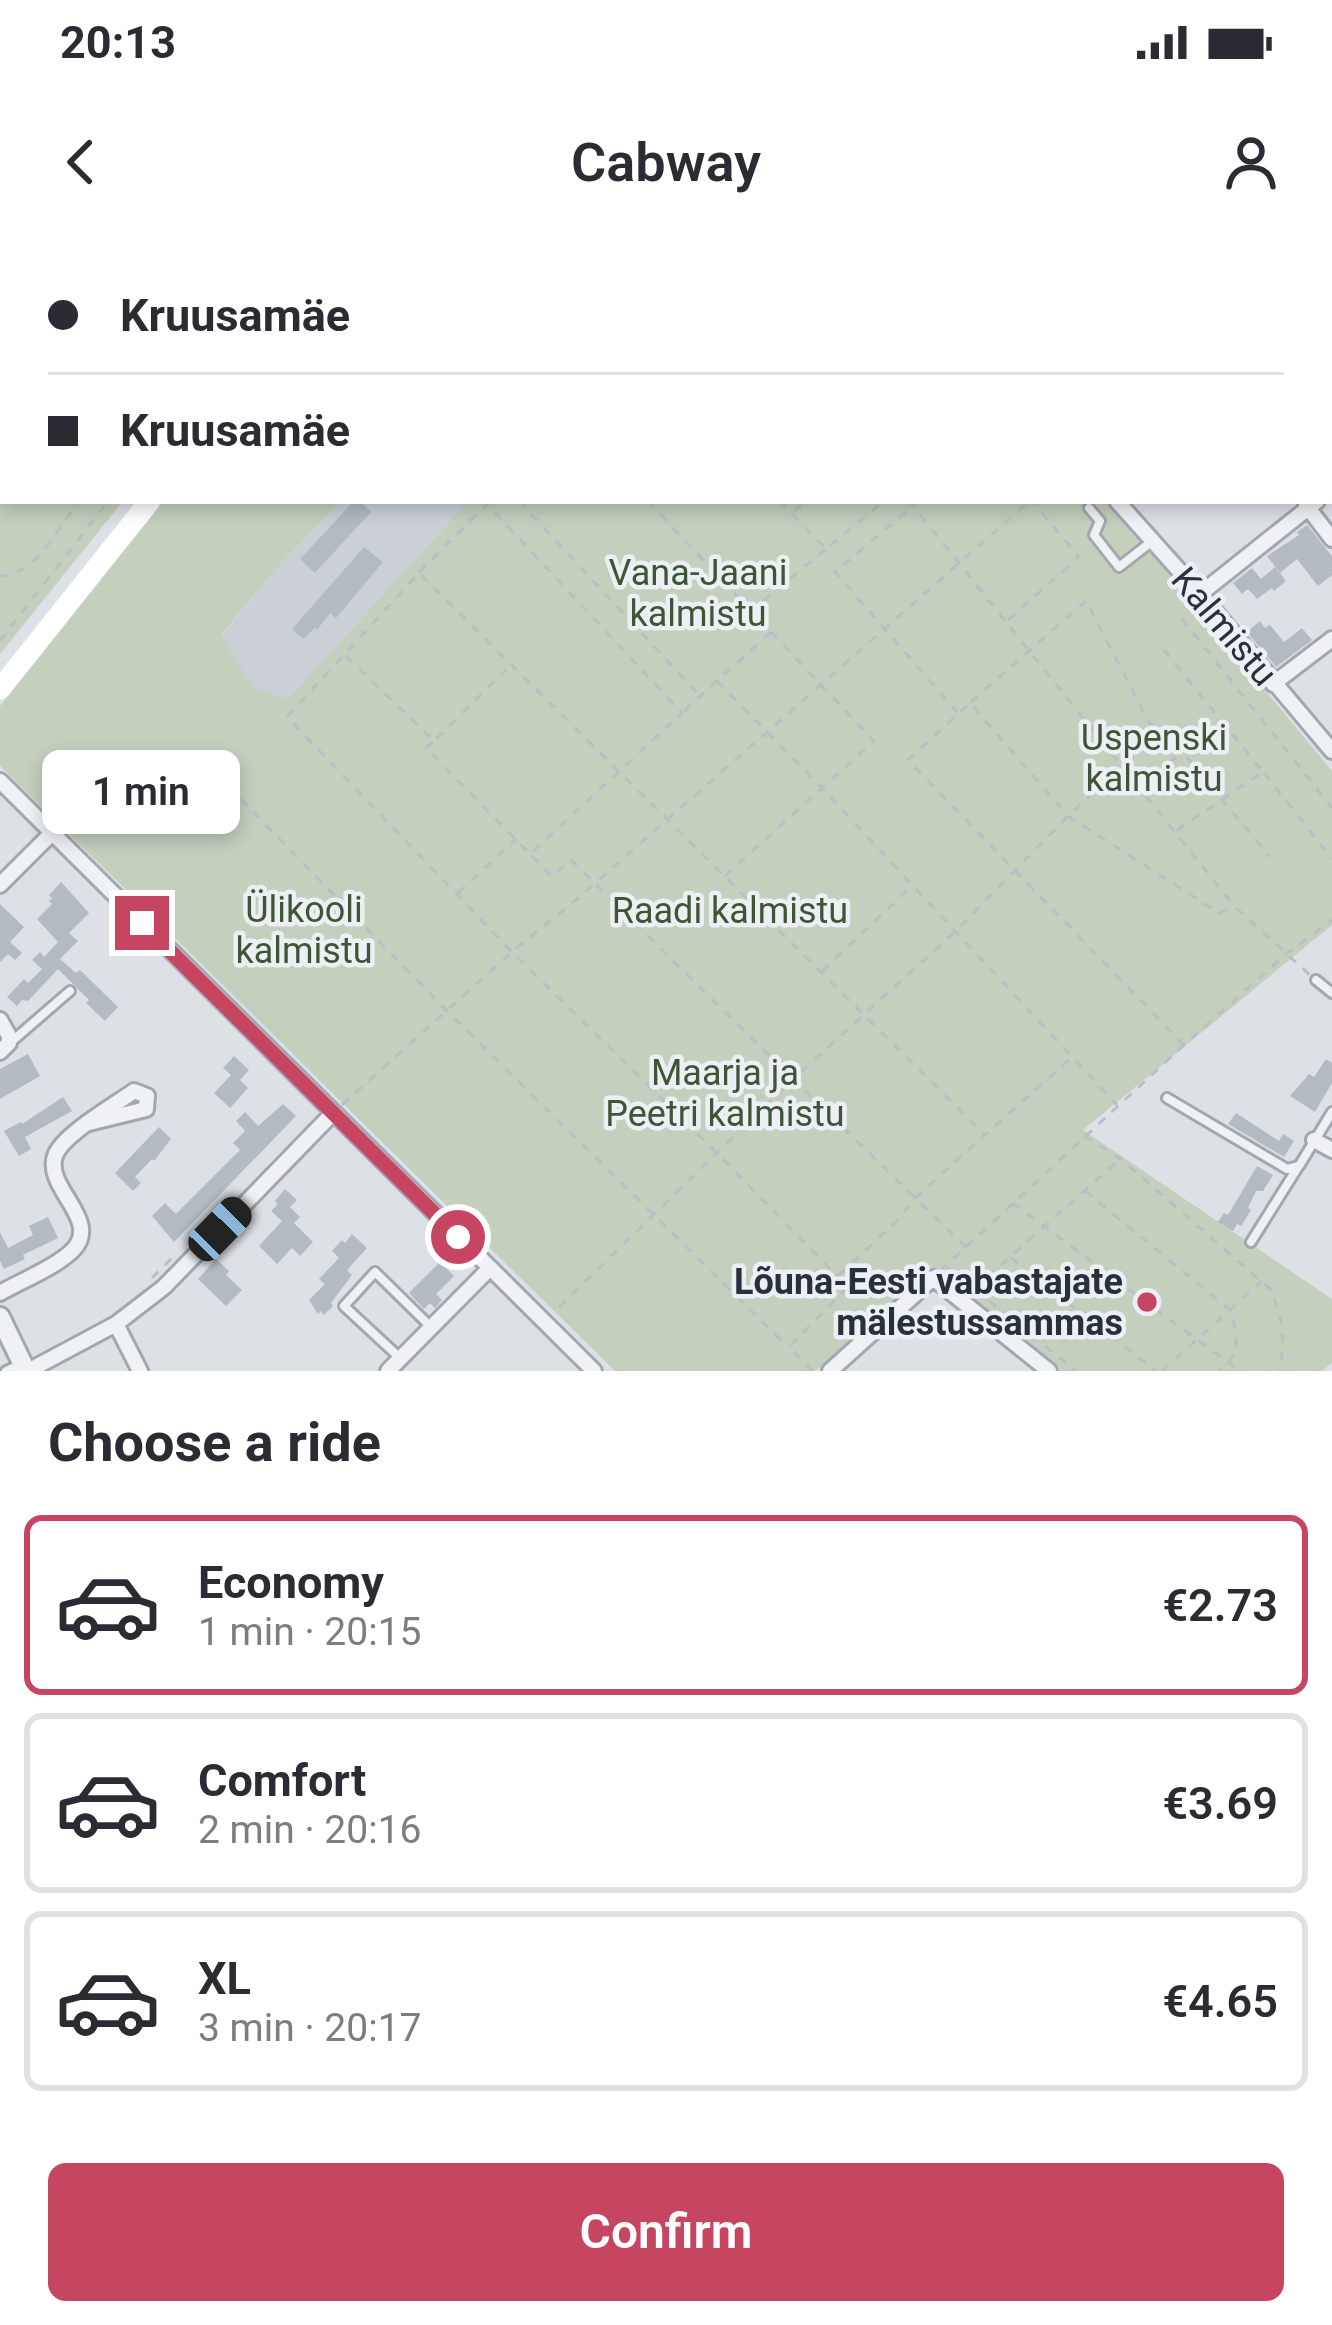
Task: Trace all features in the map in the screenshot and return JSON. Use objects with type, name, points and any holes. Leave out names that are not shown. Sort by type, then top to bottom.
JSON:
[{"type":"main road","points":[[0,668],[132,504]]},
{"type":"main road","points":[[0,689],[148,504]]},
{"type":"street","name":"Kalmistu","points":[[1120,504],[1332,752]]},
{"type":"street","points":[[1200,595],[1309,504]]},
{"type":"street","points":[[1311,504],[1332,539]]},
{"type":"street","points":[[1274,683],[1332,639]]},
{"type":"street","points":[[0,781],[594,1371]]},
{"type":"street","points":[[0,885],[52,833]]},
{"type":"street","points":[[0,1020],[9,1036],[5,1047]]},
{"type":"street","points":[[0,1317],[20,1369],[116,1324],[164,1287],[333,1113]]},
{"type":"street","points":[[0,1293],[63,1257],[80,1238],[81,1224],[56,1178],[53,1160],[61,1145],[89,1123]]},
{"type":"street","points":[[1314,1140],[1332,1150]]},
{"type":"street","points":[[398,1366],[490,1268]]},
{"type":"street","points":[[830,1371],[933,1278],[1049,1371]]},
{"type":"street","points":[[116,1324],[140,1371]]},
{"type":"lane","points":[[1089,508],[1100,521],[1094,535],[1119,566],[1152,542]]},
{"type":"lane","points":[[1316,980],[1332,993]]},
{"type":"lane","points":[[5,1047],[70,991]]},
{"type":"lane","points":[[1167,1099],[1288,1168],[1299,1166]]},
{"type":"lane","points":[[1251,1242],[1332,1112]]},
{"type":"lane","points":[[398,1366],[344,1306],[375,1272],[432,1328]]},
{"type":"path","points":[[0,576],[17,575],[37,560],[79,504]]},
{"type":"path","points":[[0,641],[106,504]]},
{"type":"path","points":[[487,504],[287,717],[512,952],[848,1287],[789,1347]]},
{"type":"path","points":[[491,504],[682,713]]},
{"type":"path","points":[[522,504],[700,697]]},
{"type":"path","points":[[651,504],[874,742],[724,877]]},
{"type":"path","points":[[784,504],[826,549]]},
{"type":"path","points":[[792,513],[803,504]]},
{"type":"path","points":[[751,611],[880,504]]},
{"type":"path","points":[[911,504],[835,572],[958,713]]},
{"type":"path","points":[[913,504],[1235,907],[1316,980]]},
{"type":"path","points":[[333,1113],[1028,504]]},
{"type":"path","points":[[1006,621],[1079,557],[1034,504]]},
{"type":"path","points":[[419,573],[985,1135]]},
{"type":"path","points":[[1184,1046],[908,760],[1085,601],[1150,724],[1163,729],[1270,856]]},
{"type":"path","points":[[1182,619],[1332,808]]},
{"type":"path","points":[[530,854],[771,632]]},
{"type":"path","points":[[1164,650],[1332,859]]},
{"type":"path","points":[[345,654],[434,741]]},
{"type":"path","points":[[511,665],[426,748],[552,877],[571,860],[966,1247]]},
{"type":"path","points":[[717,681],[1117,1105]]},
{"type":"path","points":[[970,703],[1068,816],[1219,913],[1235,907]]},
{"type":"path","points":[[1138,787],[1222,722]]},
{"type":"path","points":[[554,1312],[1163,729]]},
{"type":"path","points":[[1175,831],[1263,772]]},
{"type":"path","points":[[228,786],[446,1010],[813,1371]]},
{"type":"path","points":[[457,895],[516,839]]},
{"type":"path","points":[[820,973],[912,886]]},
{"type":"path","points":[[933,1278],[1117,1105],[1332,920]]},
{"type":"path","points":[[838,1277],[898,1221],[915,1198],[1072,1057]]},
{"type":"path","points":[[1084,1136],[1120,1159],[1270,1288],[1279,1308],[1285,1346],[1279,1371]]},
{"type":"path","points":[[974,1289],[1120,1159]]},
{"type":"path","points":[[1085,1191],[1230,1310],[1238,1350],[1220,1371]]},
{"type":"path","points":[[1012,1202],[1139,1298]]},
{"type":"path","points":[[149,1281],[173,1257]]},
{"type":"path","points":[[1010,1257],[1159,1371],[1262,1281]]},
{"type":"path","points":[[946,1265],[1076,1371]]},
{"type":"path","points":[[1153,1296],[1155,1309],[1142,1312],[1139,1298],[1153,1296]]},
{"type":"path","points":[[1155,1309],[1240,1371]]},
{"type":"shaded area","points":[[338,504],[465,504],[288,699],[253,689],[221,636],[272,573]]},
{"type":"green space","points":[[0,504],[121,504],[0,654]]},
{"type":"green space","name":"Raadi kalmistu","points":[[160,504],[338,504],[221,635],[253,688],[288,699],[465,504],[1110,504],[1332,771],[1332,925],[1083,1130],[1332,1299],[1332,1363],[1322,1371],[1060,1371],[931,1267],[816,1371],[615,1371],[0,766],[0,706]]},
{"type":"building","points":[[351,504],[363,504],[371,512],[315,573],[300,559]]},
{"type":"building","points":[[1307,525],[1332,556],[1332,575],[1318,586],[1297,559],[1280,573],[1267,556]]},
{"type":"building","points":[[364,547],[383,562],[336,618],[330,613],[304,639],[292,629]]},
{"type":"building","points":[[1275,567],[1286,581],[1257,599],[1248,589],[1242,594],[1233,583],[1252,568],[1261,579]]},
{"type":"building","points":[[1260,621],[1284,642],[1302,628],[1312,640],[1276,667],[1247,632]]},
{"type":"building","points":[[61,882],[89,913],[69,933],[78,941],[60,959],[76,973],[80,970],[118,1007],[105,1021],[58,969],[28,1001],[17,1006],[7,997],[42,969],[32,960],[40,952],[44,957],[58,942],[37,919],[52,904],[49,895]]},
{"type":"building","points":[[0,904],[24,927],[10,942],[22,953],[15,960],[8,954],[0,962]]},
{"type":"building","points":[[28,1054],[40,1076],[0,1099],[0,1069]]},
{"type":"building","points":[[234,1056],[249,1070],[240,1080],[248,1088],[230,1108],[214,1093],[231,1075],[223,1068]]},
{"type":"building","points":[[1326,1059],[1332,1063],[1332,1083],[1315,1112],[1290,1096],[1309,1074],[1314,1077]]},
{"type":"building","points":[[63,1097],[72,1111],[25,1137],[31,1149],[19,1156],[4,1131]]},
{"type":"building","points":[[283,1104],[296,1116],[174,1242],[152,1216],[165,1203],[176,1214],[240,1150],[233,1143],[245,1131],[236,1121],[245,1112],[258,1126]]},
{"type":"building","points":[[1236,1113],[1279,1141],[1283,1134],[1294,1141],[1284,1157],[1228,1124]]},
{"type":"building","points":[[159,1127],[171,1139],[135,1177],[141,1183],[133,1191],[115,1173]]},
{"type":"building","points":[[1257,1166],[1273,1175],[1263,1191],[1256,1191],[1251,1210],[1233,1231],[1218,1222],[1224,1213],[1228,1215]]},
{"type":"building","points":[[285,1189],[297,1200],[290,1207],[300,1217],[294,1223],[313,1242],[300,1256],[292,1248],[277,1264],[259,1246],[282,1221],[271,1211]]},
{"type":"building","points":[[48,1217],[58,1238],[4,1269],[0,1232],[8,1248],[33,1235],[29,1226]]},
{"type":"building","points":[[352,1234],[367,1248],[347,1270],[352,1275],[333,1306],[324,1315],[318,1314],[309,1300],[325,1284],[319,1279],[339,1258],[332,1251]]},
{"type":"building","points":[[216,1259],[242,1290],[226,1306],[198,1279]]},
{"type":"building","points":[[440,1262],[454,1276],[436,1294],[442,1300],[435,1308],[430,1303],[424,1309],[409,1293]]},
{"type":"place","name":"Lõuna-Eesti vabastajate mälestussammas","points":[[1147,1302]]},
{"type":"route","points":[[142,923],[458,1237]]},
{"type":"park label","name":"Vana-Jaani kalmistu","points":[[698,592]]},
{"type":"park label","name":"Uspenski kalmistu","points":[[1154,758]]},
{"type":"park label","name":"Ülikooli kalmistu","points":[[304,930]]},
{"type":"park label","name":"Maarja ja Peetri kalmistu","points":[[725,1092]]}]
